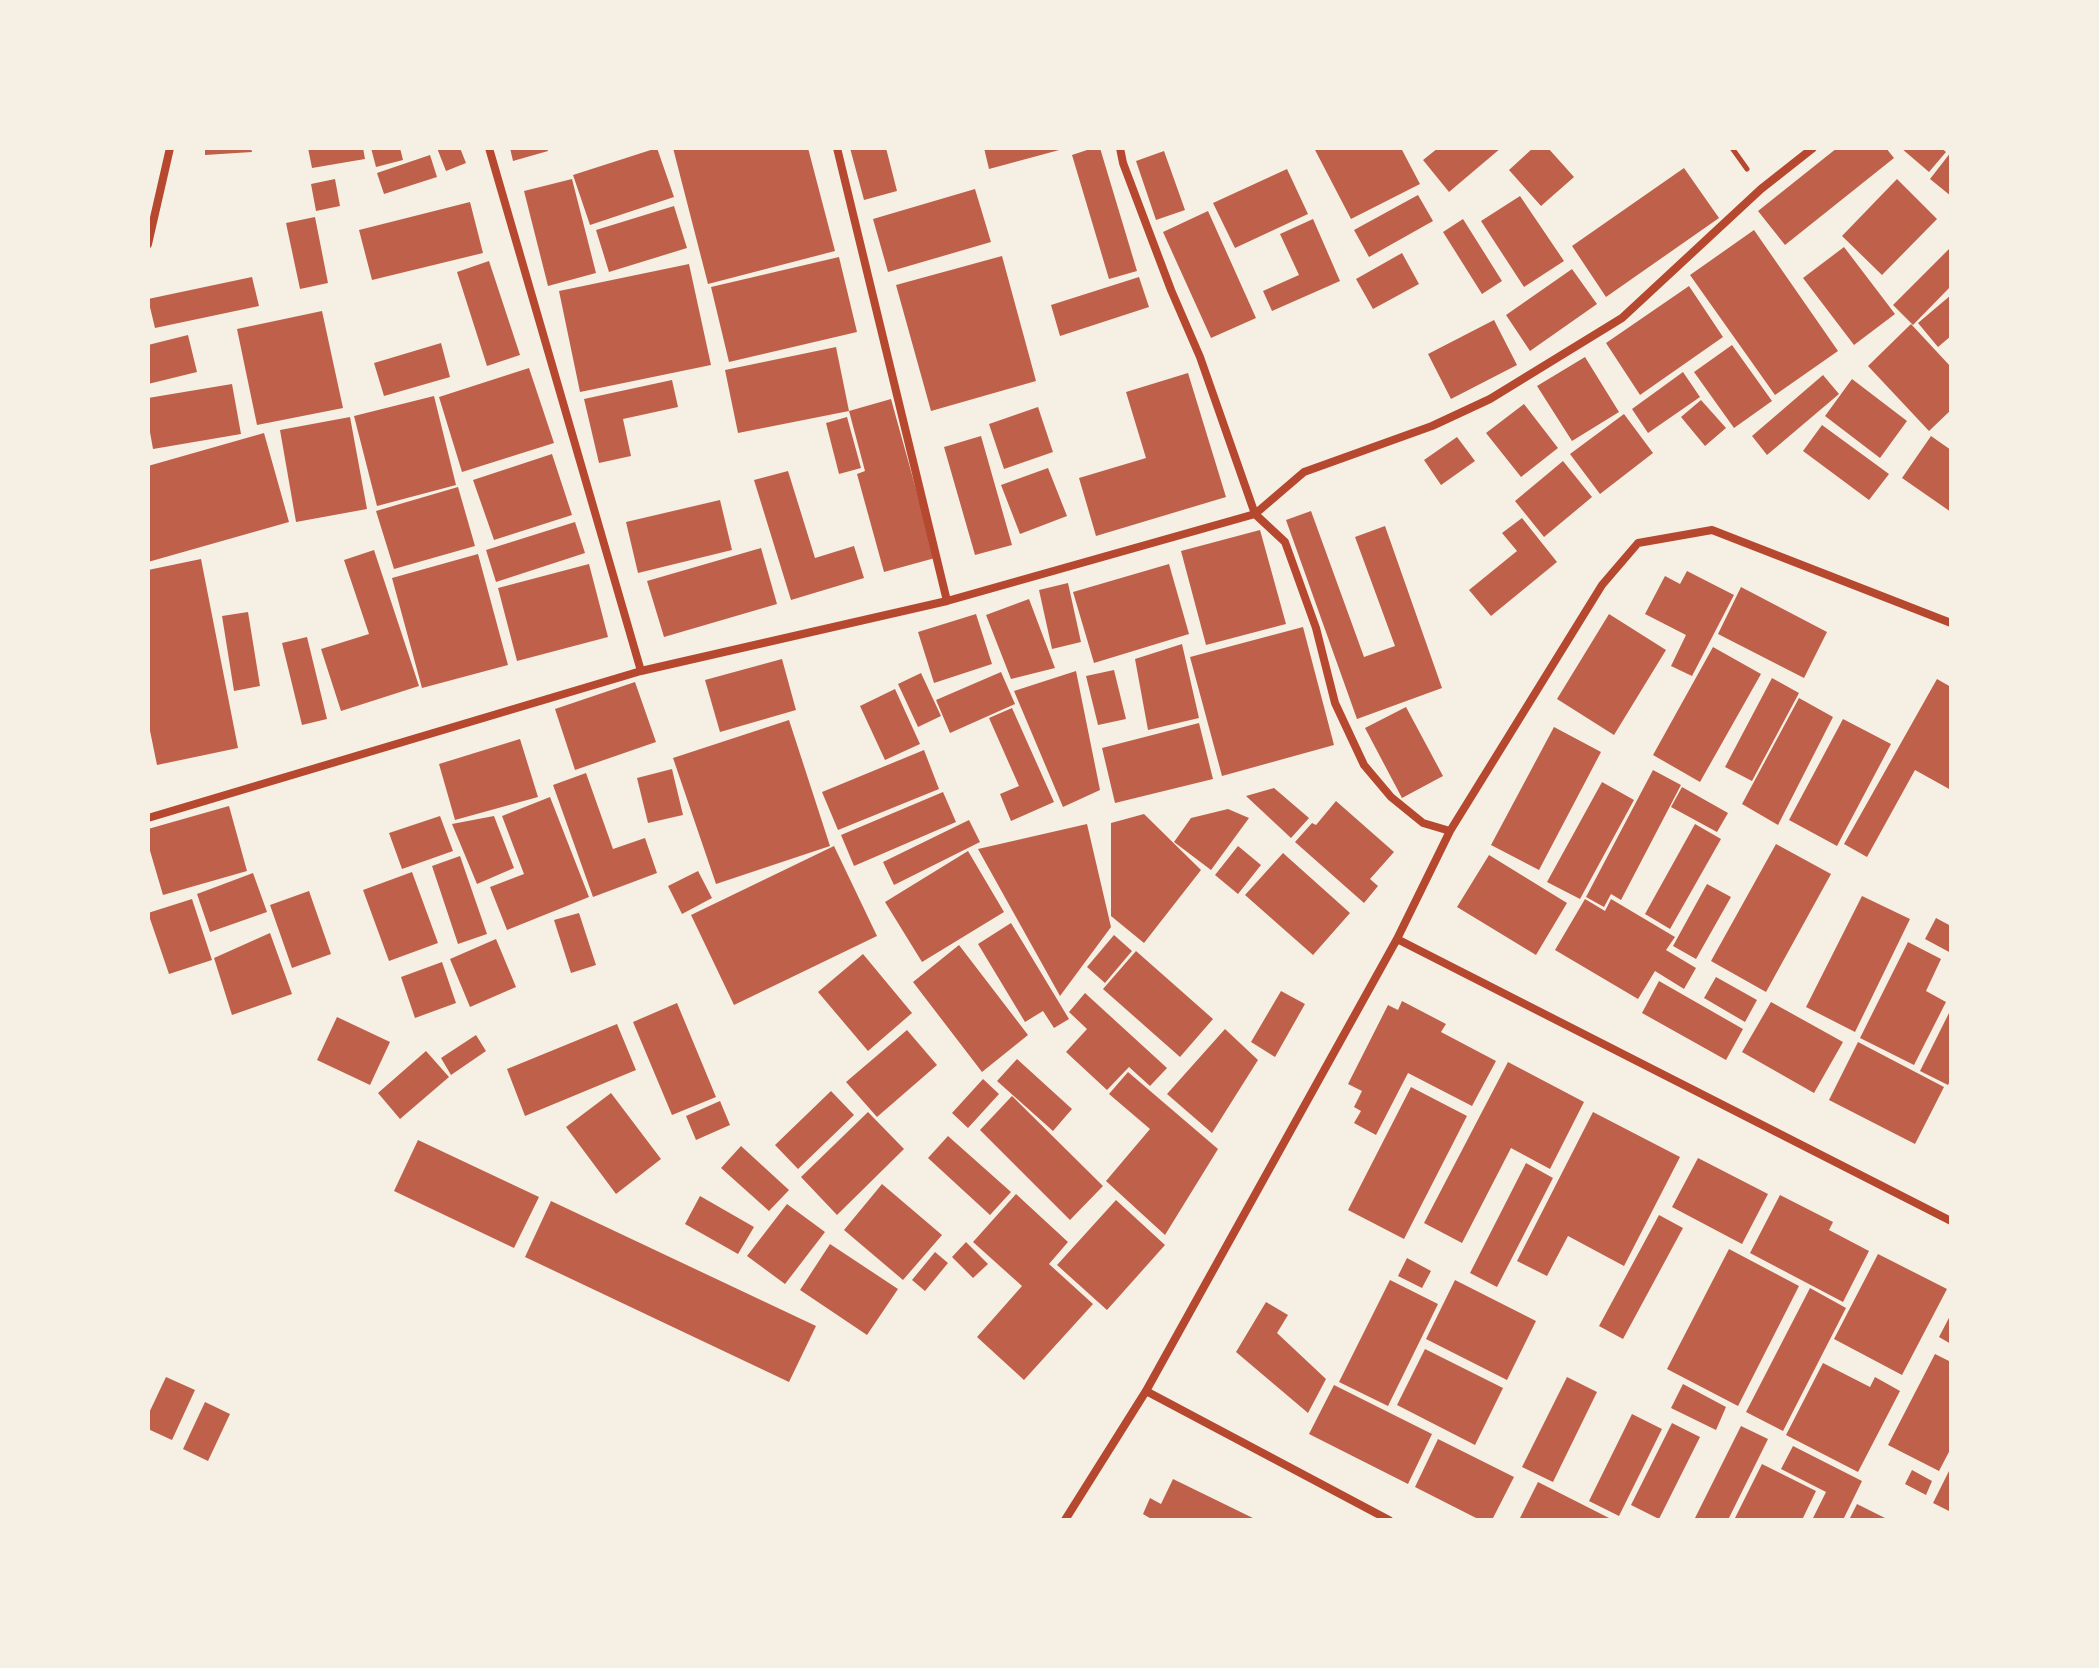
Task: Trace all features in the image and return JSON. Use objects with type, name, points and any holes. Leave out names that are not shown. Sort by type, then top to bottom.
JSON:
[{"type":"street","points":[[148,244],[170,148]]},
{"type":"street","points":[[489,148],[641,671]]},
{"type":"street","points":[[837,148],[947,601]]},
{"type":"street","points":[[1120,148],[1123,163],[1200,357],[1255,514],[1285,542],[1316,628],[1335,703],[1364,765],[1391,797],[1423,823],[1450,831]]},
{"type":"street","points":[[148,818],[641,671],[947,601],[1255,514],[1304,472],[1432,426],[1490,399],[1622,318],[1761,189],[1813,148]]},
{"type":"street","points":[[1065,1520],[1146,1391],[1397,939],[1450,831],[1602,585],[1638,543],[1712,530],[1951,623]]},
{"type":"street","points":[[1397,939],[1951,1221]]},
{"type":"street","points":[[1146,1391],[1389,1520]]},
{"type":"building","points":[[205,148],[251,148],[252,152],[205,155]]},
{"type":"building","points":[[308,148],[363,148],[365,159],[312,168]]},
{"type":"building","points":[[371,148],[400,148],[403,160],[376,167]]},
{"type":"building","points":[[437,148],[460,148],[466,163],[446,171]]},
{"type":"building","points":[[510,148],[547,148],[548,151],[513,161]]},
{"type":"building","points":[[657,148],[674,197],[590,225],[573,175]]},
{"type":"building","points":[[673,148],[808,148],[835,251],[708,284]]},
{"type":"building","points":[[850,148],[886,148],[897,191],[864,200]]},
{"type":"building","points":[[984,148],[1063,148],[1063,149],[989,169]]},
{"type":"building","points":[[1100,148],[1137,271],[1109,279],[1072,155]]},
{"type":"building","points":[[1314,148],[1401,148],[1420,184],[1351,219]]},
{"type":"building","points":[[1438,148],[1501,148],[1449,192],[1423,160]]},
{"type":"building","points":[[1533,148],[1548,148],[1574,177],[1541,206],[1509,170]]},
{"type":"building","points":[[1837,148],[1886,148],[1894,158],[1785,245],[1758,211]]},
{"type":"building","points":[[1901,148],[1941,148],[1946,152],[1929,172]]},
{"type":"building","points":[[1164,151],[1185,210],[1156,220],[1136,161]]},
{"type":"building","points":[[1951,152],[1951,196],[1930,179]]},
{"type":"building","points":[[430,155],[437,177],[384,194],[377,173]]},
{"type":"building","points":[[1684,168],[1719,218],[1606,297],[1572,246]]},
{"type":"building","points":[[1287,169],[1308,214],[1235,248],[1213,203]]},
{"type":"building","points":[[335,179],[340,206],[316,211],[311,184]]},
{"type":"building","points":[[572,179],[596,273],[548,286],[524,191]]},
{"type":"building","points":[[1897,179],[1937,219],[1882,275],[1842,236]]},
{"type":"building","points":[[975,189],[991,242],[888,272],[873,219]]},
{"type":"building","points":[[1418,195],[1433,221],[1369,257],[1354,230]]},
{"type":"building","points":[[1520,196],[1564,261],[1524,287],[1481,221]]},
{"type":"building","points":[[470,202],[483,253],[372,280],[359,230]]},
{"type":"building","points":[[674,206],[687,248],[609,272],[596,230]]},
{"type":"building","points":[[1208,211],[1256,318],[1211,338],[1163,232]]},
{"type":"building","points":[[315,217],[328,283],[300,289],[286,223]]},
{"type":"building","points":[[1313,219],[1340,281],[1272,311],[1263,291],[1299,275],[1280,234]]},
{"type":"building","points":[[1463,219],[1502,281],[1482,294],[1443,232]]},
{"type":"building","points":[[1754,230],[1838,351],[1775,395],[1690,275]]},
{"type":"building","points":[[1844,247],[1895,314],[1854,345],[1803,278]]},
{"type":"building","points":[[1951,247],[1951,286],[1913,325],[1893,305]]},
{"type":"building","points":[[1402,253],[1419,284],[1373,309],[1356,279]]},
{"type":"building","points":[[1002,256],[1036,381],[931,411],[896,285]]},
{"type":"building","points":[[839,257],[857,332],[729,362],[711,287]]},
{"type":"building","points":[[489,261],[520,355],[487,366],[457,272]]},
{"type":"building","points":[[689,264],[711,365],[580,392],[559,291]]},
{"type":"building","points":[[1572,269],[1597,304],[1530,351],[1506,315]]},
{"type":"building","points":[[252,277],[259,306],[155,328],[148,299]]},
{"type":"building","points":[[1139,277],[1149,307],[1060,336],[1051,305]]},
{"type":"building","points":[[1689,286],[1723,337],[1640,395],[1606,343]]},
{"type":"building","points":[[1951,295],[1951,336],[1938,347],[1918,323]]},
{"type":"building","points":[[322,311],[343,408],[257,425],[237,329]]},
{"type":"building","points":[[1494,320],[1517,365],[1451,399],[1428,354]]},
{"type":"building","points":[[1911,324],[1951,367],[1951,410],[1929,431],[1868,366]]},
{"type":"building","points":[[188,335],[197,372],[148,384],[148,345]]},
{"type":"building","points":[[441,343],[450,377],[384,396],[374,363]]},
{"type":"building","points":[[1732,345],[1772,401],[1734,428],[1694,372]]},
{"type":"building","points":[[836,347],[849,411],[738,433],[725,370]]},
{"type":"building","points":[[1585,357],[1619,412],[1572,441],[1537,386]]},
{"type":"building","points":[[529,368],[554,443],[462,472],[439,397]]},
{"type":"building","points":[[1683,372],[1700,397],[1648,433],[1632,409]]},
{"type":"building","points":[[1188,373],[1226,497],[1096,536],[1079,478],[1146,458],[1126,392]]},
{"type":"building","points":[[1823,375],[1839,394],[1767,455],[1752,436]]},
{"type":"building","points":[[1852,379],[1907,421],[1880,458],[1825,416]]},
{"type":"building","points":[[672,380],[678,407],[623,419],[631,456],[599,463],[584,399]]},
{"type":"building","points":[[232,384],[241,434],[153,449],[148,398]]},
{"type":"building","points":[[434,396],[456,485],[377,506],[354,416]]},
{"type":"building","points":[[891,399],[935,558],[884,572],[857,474],[865,471],[849,411]]},
{"type":"building","points":[[1701,400],[1726,428],[1705,446],[1681,417]]},
{"type":"building","points":[[1524,404],[1558,448],[1521,477],[1486,433]]},
{"type":"building","points":[[1038,407],[1053,452],[1004,469],[989,424]]},
{"type":"building","points":[[1624,414],[1653,453],[1600,494],[1570,454]]},
{"type":"building","points":[[350,417],[367,509],[296,522],[280,430]]},
{"type":"building","points":[[847,417],[861,468],[839,474],[826,423]]},
{"type":"building","points":[[1822,425],[1889,474],[1869,500],[1803,451]]},
{"type":"building","points":[[264,433],[289,522],[148,562],[148,466]]},
{"type":"building","points":[[981,436],[1012,545],[975,555],[944,447]]},
{"type":"building","points":[[1931,436],[1951,450],[1951,512],[1902,478]]},
{"type":"building","points":[[1457,437],[1475,461],[1441,485],[1424,460]]},
{"type":"building","points":[[552,454],[572,515],[494,540],[473,480]]},
{"type":"building","points":[[1563,461],[1592,497],[1544,537],[1515,501]]},
{"type":"building","points":[[1048,468],[1067,516],[1020,534],[1001,485]]},
{"type":"building","points":[[788,471],[815,558],[854,546],[864,578],[791,600],[754,480]]},
{"type":"building","points":[[458,487],[475,546],[394,569],[376,511]]},
{"type":"building","points":[[720,500],[732,550],[638,573],[626,522]]},
{"type":"building","points":[[1311,511],[1364,657],[1395,646],[1355,537],[1385,526],[1442,688],[1357,719],[1286,520]]},
{"type":"building","points":[[1522,518],[1557,562],[1491,616],[1469,590],[1517,551],[1502,533]]},
{"type":"building","points":[[575,522],[585,553],[496,582],[486,550]]},
{"type":"building","points":[[1260,530],[1286,624],[1206,645],[1181,551]]},
{"type":"building","points":[[761,548],[777,604],[664,637],[647,581]]},
{"type":"building","points":[[374,550],[419,686],[341,711],[321,649],[369,634],[344,560]]},
{"type":"building","points":[[478,554],[508,665],[422,688],[392,578]]},
{"type":"building","points":[[201,559],[238,748],[157,765],[148,721],[148,570]]},
{"type":"building","points":[[589,564],[608,637],[517,661],[498,588]]},
{"type":"building","points":[[1169,564],[1189,634],[1094,663],[1073,592]]},
{"type":"building","points":[[1687,571],[1734,595],[1692,676],[1671,666],[1686,635],[1645,614],[1665,576],[1680,584]]},
{"type":"building","points":[[1068,583],[1081,642],[1052,649],[1039,590]]},
{"type":"building","points":[[1741,587],[1827,632],[1804,678],[1718,634]]},
{"type":"building","points":[[1029,599],[1055,668],[1011,679],[986,615]]},
{"type":"building","points":[[248,612],[260,686],[234,691],[222,616]]},
{"type":"building","points":[[976,614],[992,664],[934,683],[918,632]]},
{"type":"building","points":[[1609,614],[1666,650],[1614,735],[1557,699]]},
{"type":"building","points":[[1303,627],[1334,745],[1222,776],[1190,657]]},
{"type":"building","points":[[307,637],[327,719],[302,725],[282,643]]},
{"type":"building","points":[[1182,644],[1199,718],[1148,730],[1135,659]]},
{"type":"building","points":[[1713,647],[1761,674],[1700,782],[1653,755]]},
{"type":"building","points":[[782,659],[796,710],[720,732],[705,680]]},
{"type":"building","points":[[1114,670],[1126,719],[1098,725],[1086,676]]},
{"type":"building","points":[[1076,671],[1100,790],[1063,807],[1014,691]]},
{"type":"building","points":[[1001,672],[1015,704],[950,733],[936,700]]},
{"type":"building","points":[[921,673],[941,716],[918,727],[898,684]]},
{"type":"building","points":[[1772,678],[1799,693],[1752,781],[1725,767]]},
{"type":"building","points":[[1937,679],[1951,687],[1951,790],[1915,770],[1867,857],[1844,844]]},
{"type":"building","points":[[635,682],[656,742],[575,770],[555,709]]},
{"type":"building","points":[[895,689],[920,744],[885,760],[860,706]]},
{"type":"building","points":[[1799,698],[1833,717],[1778,825],[1742,804]]},
{"type":"building","points":[[1406,707],[1443,776],[1402,798],[1365,728]]},
{"type":"building","points":[[1012,708],[1054,802],[1011,821],[1000,794],[1019,786],[989,718]]},
{"type":"building","points":[[1843,719],[1891,744],[1837,846],[1789,820]]},
{"type":"building","points":[[789,720],[830,846],[716,884],[673,758]]},
{"type":"building","points":[[1199,723],[1213,779],[1115,803],[1102,748]]},
{"type":"building","points":[[1554,727],[1601,752],[1539,870],[1491,845]]},
{"type":"building","points":[[520,739],[538,797],[455,820],[439,764]]},
{"type":"building","points":[[924,750],[939,789],[838,830],[822,792]]},
{"type":"building","points":[[672,769],[683,815],[648,823],[637,778]]},
{"type":"building","points":[[1653,770],[1681,785],[1621,900],[1611,894],[1604,907],[1586,897]]},
{"type":"building","points":[[586,773],[613,849],[645,838],[657,873],[593,897],[553,785]]},
{"type":"building","points":[[1602,782],[1634,800],[1580,899],[1547,882]]},
{"type":"building","points":[[1682,787],[1728,813],[1717,832],[1671,807]]},
{"type":"building","points":[[1274,788],[1309,818],[1291,838],[1246,796]]},
{"type":"building","points":[[943,792],[956,822],[854,866],[841,835]]},
{"type":"building","points":[[550,797],[589,897],[507,930],[490,887],[524,874],[502,816]]},
{"type":"building","points":[[1336,801],[1394,852],[1370,879],[1378,886],[1364,903],[1295,842],[1312,823],[1316,825]]},
{"type":"building","points":[[229,806],[247,871],[163,895],[148,844],[148,829]]},
{"type":"building","points":[[1228,809],[1249,818],[1211,870],[1174,842],[1191,818]]},
{"type":"building","points":[[1144,814],[1201,870],[1144,943],[1111,916],[1111,823]]},
{"type":"building","points":[[440,816],[453,851],[402,869],[389,833]]},
{"type":"building","points":[[494,816],[514,868],[477,884],[452,824]]},
{"type":"building","points":[[969,820],[980,842],[894,885],[883,862]]},
{"type":"building","points":[[1087,824],[1111,927],[1060,996],[978,849]]},
{"type":"building","points":[[1695,824],[1721,839],[1670,929],[1645,914]]},
{"type":"building","points":[[1776,844],[1831,874],[1766,992],[1711,961]]},
{"type":"building","points":[[834,846],[877,936],[734,1005],[691,915]]},
{"type":"building","points":[[1238,846],[1261,865],[1238,894],[1215,875]]},
{"type":"building","points":[[968,851],[1004,912],[922,962],[885,902]]},
{"type":"building","points":[[1283,853],[1350,913],[1313,955],[1245,895]]},
{"type":"building","points":[[1489,855],[1567,903],[1536,955],[1457,907]]},
{"type":"building","points":[[460,856],[487,934],[458,944],[432,866]]},
{"type":"building","points":[[698,871],[712,898],[682,914],[668,886]]},
{"type":"building","points":[[412,872],[438,943],[389,961],[363,890]]},
{"type":"building","points":[[253,873],[267,912],[210,932],[197,894]]},
{"type":"building","points":[[1707,884],[1731,897],[1696,959],[1673,946]]},
{"type":"building","points":[[309,891],[331,954],[292,968],[270,905]]},
{"type":"building","points":[[1862,896],[1910,919],[1855,1032],[1806,1007]]},
{"type":"building","points":[[192,899],[212,960],[169,974],[148,913]]},
{"type":"building","points":[[1585,899],[1605,911],[1611,899],[1675,937],[1666,950],[1696,968],[1684,989],[1655,971],[1638,999],[1555,950]]},
{"type":"building","points":[[579,913],[596,965],[571,973],[554,920]]},
{"type":"building","points":[[1936,918],[1951,926],[1951,953],[1925,939]]},
{"type":"building","points":[[1011,923],[1069,1019],[1054,1028],[1043,1011],[1025,1022],[978,944]]},
{"type":"building","points":[[270,933],[292,994],[232,1015],[214,958]]},
{"type":"building","points":[[1114,935],[1132,951],[1105,983],[1087,967]]},
{"type":"building","points":[[496,939],[516,987],[470,1007],[450,959]]},
{"type":"building","points":[[1908,942],[1941,959],[1926,991],[1946,1002],[1914,1065],[1860,1038]]},
{"type":"building","points":[[959,945],[1028,1035],[982,1072],[913,982]]},
{"type":"building","points":[[1136,951],[1213,1019],[1180,1057],[1103,989]]},
{"type":"building","points":[[863,954],[912,1013],[868,1051],[818,992]]},
{"type":"building","points":[[442,962],[456,1003],[415,1018],[401,977]]},
{"type":"building","points":[[1716,977],[1757,1000],[1745,1022],[1704,998]]},
{"type":"building","points":[[1659,981],[1743,1029],[1726,1060],[1642,1013]]},
{"type":"building","points":[[1281,991],[1305,1004],[1275,1057],[1251,1042]]},
{"type":"building","points":[[1085,993],[1167,1068],[1150,1086],[1129,1067],[1107,1090],[1066,1052],[1087,1029],[1069,1012]]},
{"type":"building","points":[[1402,1001],[1446,1024],[1441,1032],[1496,1061],[1472,1106],[1408,1073],[1376,1135],[1354,1123],[1361,1111],[1354,1107],[1362,1091],[1348,1084],[1388,1005],[1398,1010]]},
{"type":"building","points":[[1771,1002],[1843,1042],[1814,1093],[1742,1052]]},
{"type":"building","points":[[677,1003],[716,1097],[672,1115],[633,1022]]},
{"type":"building","points":[[1951,1009],[1951,1079],[1948,1085],[1920,1071]]},
{"type":"building","points":[[337,1017],[390,1042],[370,1085],[317,1060]]},
{"type":"building","points":[[617,1024],[636,1070],[525,1116],[507,1069]]},
{"type":"building","points":[[1225,1029],[1258,1060],[1212,1133],[1167,1094]]},
{"type":"building","points":[[907,1030],[937,1065],[877,1117],[846,1082]]},
{"type":"building","points":[[476,1035],[486,1051],[451,1075],[441,1058]]},
{"type":"building","points":[[1858,1042],[1944,1087],[1915,1144],[1829,1100]]},
{"type":"building","points":[[426,1051],[449,1077],[400,1119],[378,1093]]},
{"type":"building","points":[[1017,1059],[1072,1109],[1053,1131],[997,1081]]},
{"type":"building","points":[[1508,1062],[1584,1102],[1550,1169],[1511,1148],[1462,1243],[1424,1223]]},
{"type":"building","points":[[1128,1072],[1218,1149],[1165,1235],[1106,1181],[1150,1129],[1109,1094]]},
{"type":"building","points":[[983,1079],[999,1094],[968,1128],[952,1113]]},
{"type":"building","points":[[1411,1087],[1467,1116],[1404,1239],[1348,1210]]},
{"type":"building","points":[[831,1091],[854,1115],[798,1169],[775,1145]]},
{"type":"building","points":[[611,1093],[661,1159],[616,1194],[566,1127]]},
{"type":"building","points":[[1012,1096],[1103,1186],[1070,1220],[980,1130]]},
{"type":"building","points":[[720,1101],[730,1125],[696,1140],[686,1116]]},
{"type":"building","points":[[868,1112],[904,1149],[837,1215],[801,1177]]},
{"type":"building","points":[[1593,1112],[1680,1157],[1624,1266],[1568,1236],[1547,1276],[1517,1261]]},
{"type":"building","points":[[948,1136],[1011,1192],[990,1215],[928,1158]]},
{"type":"building","points":[[418,1140],[539,1197],[514,1248],[394,1191]]},
{"type":"building","points":[[741,1146],[789,1190],[769,1211],[721,1168]]},
{"type":"building","points":[[1698,1158],[1768,1194],[1742,1244],[1672,1207]]},
{"type":"building","points":[[1526,1163],[1553,1178],[1497,1287],[1470,1273]]},
{"type":"building","points":[[882,1184],[942,1235],[903,1280],[844,1230]]},
{"type":"building","points":[[1016,1194],[1068,1242],[1049,1264],[1093,1304],[1024,1380],[977,1337],[1022,1286],[973,1242]]},
{"type":"building","points":[[1780,1195],[1833,1222],[1829,1230],[1869,1251],[1843,1302],[1750,1253]]},
{"type":"building","points":[[700,1196],[754,1227],[738,1254],[685,1224]]},
{"type":"building","points":[[1116,1200],[1165,1245],[1107,1310],[1057,1265]]},
{"type":"building","points":[[551,1201],[816,1326],[789,1382],[525,1257]]},
{"type":"building","points":[[787,1204],[825,1232],[785,1284],[747,1256]]},
{"type":"building","points":[[1659,1215],[1683,1228],[1623,1339],[1599,1326]]},
{"type":"building","points":[[966,1242],[988,1264],[973,1278],[952,1257]]},
{"type":"building","points":[[830,1244],[898,1289],[867,1335],[800,1290]]},
{"type":"building","points":[[1729,1249],[1799,1286],[1738,1406],[1667,1369]]},
{"type":"building","points":[[935,1252],[948,1263],[925,1291],[912,1280]]},
{"type":"building","points":[[1878,1254],[1947,1289],[1902,1375],[1834,1339]]},
{"type":"building","points":[[1407,1258],[1431,1271],[1422,1288],[1398,1276]]},
{"type":"building","points":[[1390,1280],[1438,1304],[1388,1406],[1339,1382]]},
{"type":"building","points":[[1455,1280],[1536,1321],[1507,1380],[1426,1339]]},
{"type":"building","points":[[1810,1288],[1846,1308],[1783,1431],[1746,1412]]},
{"type":"building","points":[[1266,1302],[1288,1315],[1277,1333],[1326,1379],[1308,1413],[1236,1352]]},
{"type":"building","points":[[1951,1314],[1951,1344],[1939,1337]]},
{"type":"building","points":[[1425,1349],[1503,1388],[1475,1445],[1397,1405]]},
{"type":"building","points":[[1935,1354],[1951,1362],[1951,1448],[1939,1471],[1888,1445]]},
{"type":"building","points":[[1823,1363],[1870,1387],[1875,1377],[1900,1391],[1858,1472],[1786,1435]]},
{"type":"building","points":[[166,1377],[195,1390],[172,1440],[148,1429],[148,1415]]},
{"type":"building","points":[[1567,1377],[1597,1392],[1553,1482],[1522,1467]]},
{"type":"building","points":[[1683,1384],[1726,1407],[1716,1430],[1671,1408]]},
{"type":"building","points":[[1334,1385],[1432,1434],[1408,1484],[1309,1434]]},
{"type":"building","points":[[205,1402],[230,1414],[208,1461],[183,1449]]},
{"type":"building","points":[[1632,1414],[1662,1429],[1619,1516],[1589,1501]]},
{"type":"building","points":[[1672,1423],[1700,1437],[1659,1519],[1631,1505]]},
{"type":"building","points":[[1741,1426],[1768,1439],[1728,1520],[1694,1520]]},
{"type":"building","points":[[1438,1439],[1514,1477],[1492,1520],[1480,1520],[1415,1487]]},
{"type":"building","points":[[1793,1446],[1862,1481],[1843,1520],[1812,1520],[1826,1492],[1781,1469]]},
{"type":"building","points":[[1762,1464],[1816,1491],[1802,1520],[1734,1520]]},
{"type":"building","points":[[1951,1467],[1951,1512],[1933,1503]]},
{"type":"building","points":[[1912,1470],[1932,1481],[1926,1495],[1905,1484]]},
{"type":"building","points":[[1173,1479],[1257,1520],[1153,1520],[1143,1514],[1150,1498],[1161,1504]]},
{"type":"building","points":[[1538,1482],[1613,1520],[1519,1520]]},
{"type":"building","points":[[1857,1504],[1889,1520],[1849,1520]]}]
